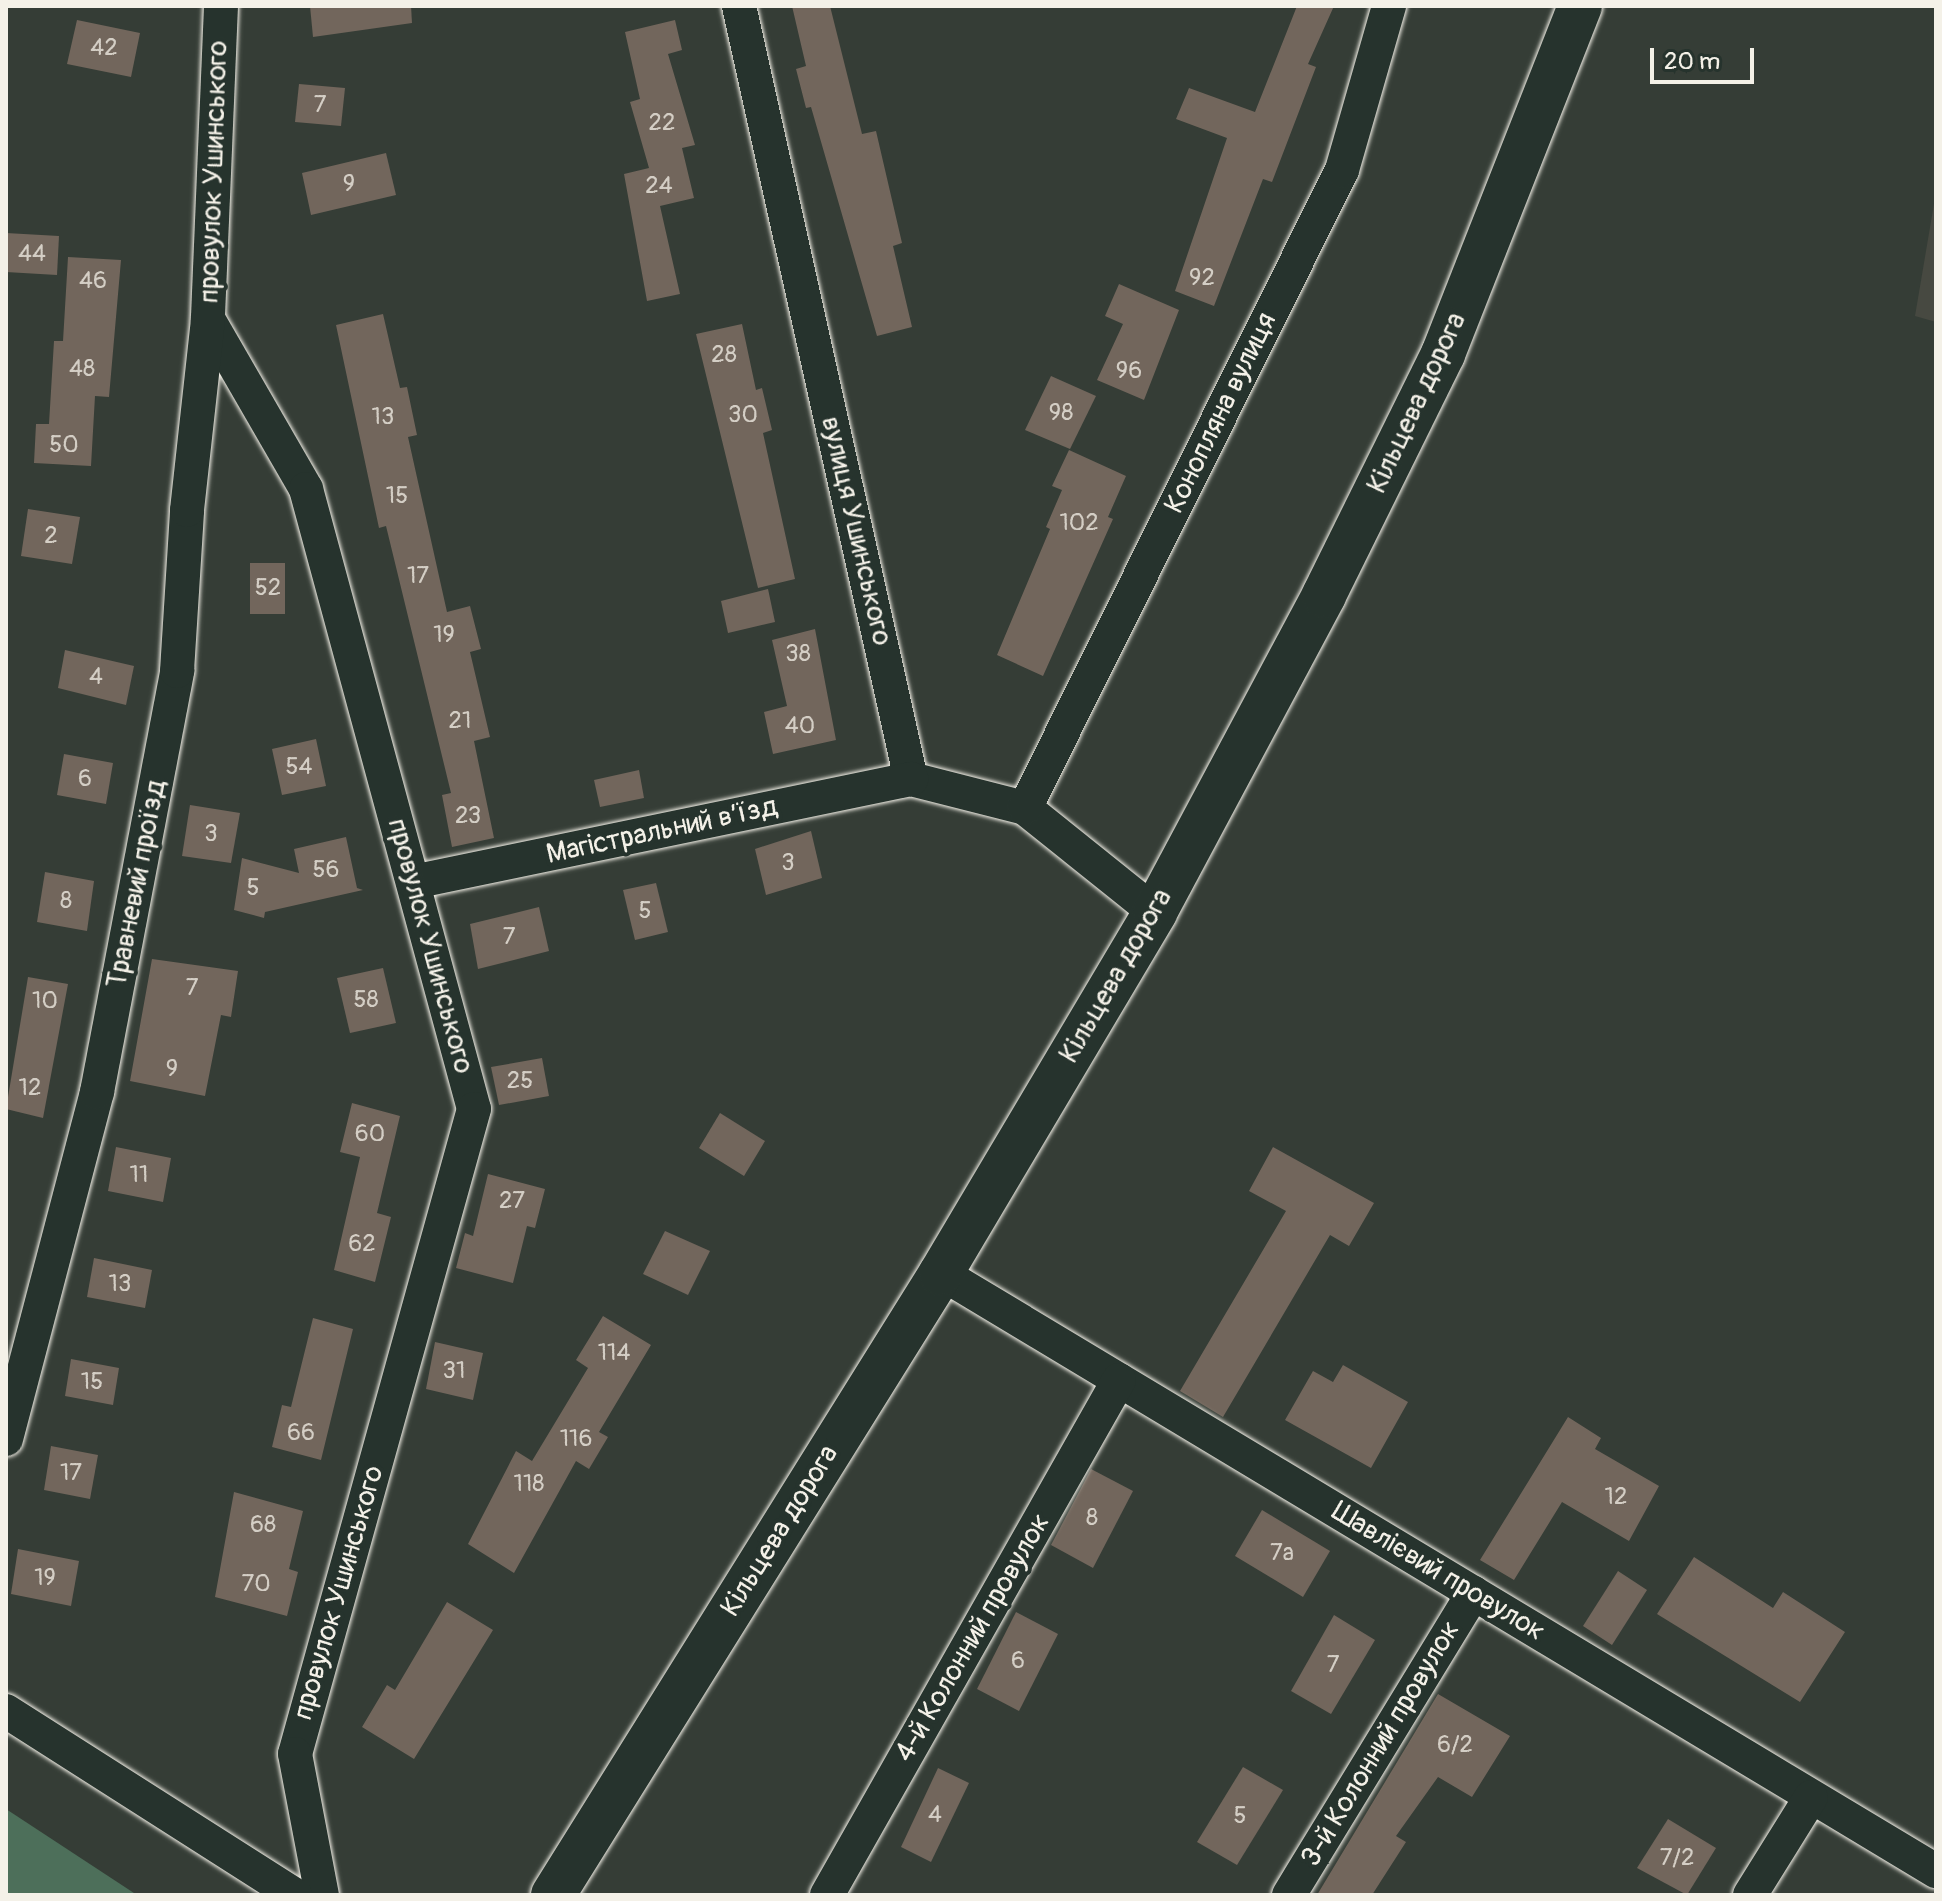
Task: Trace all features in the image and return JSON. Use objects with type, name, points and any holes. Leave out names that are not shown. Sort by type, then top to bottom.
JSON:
[{"type":"highway","name":"Кільцева дорога","points":[[553,1895],[941,1273],[1155,912],[1324,595],[1443,354],[1580,6]]},
{"type":"street","name":"провулок Ушинського","points":[[221,6],[208,319],[306,489],[474,1109],[295,1754],[322,1895]]},
{"type":"street","name":"вулиця Ушинського","points":[[739,6],[911,779]]},
{"type":"street","name":"Конопляна вулиця","points":[[1025,808],[1342,170],[1389,6]]},
{"type":"street","name":"Травневий проїзд","points":[[6,1439],[97,1092],[177,671],[187,510],[208,319]]},
{"type":"street","points":[[911,779],[1025,808],[1155,912]]},
{"type":"street","name":"Магістральний в’їзд","points":[[413,882],[911,779]]},
{"type":"street","name":"Шавлієвий провулок","points":[[941,1273],[1936,1871]]},
{"type":"street","name":"4-й Колонний провулок","points":[[827,1895],[1119,1380]]},
{"type":"street","name":"3-й Колонний провулок","points":[[1289,1895],[1473,1593]]},
{"type":"street","points":[[6,1711],[295,1895]]},
{"type":"street","points":[[1750,1895],[1811,1797]]},
{"type":"shaded area","points":[[1936,192],[1936,322],[1915,316]]},
{"type":"green space","points":[[6,1809],[137,1895],[6,1895]]},
{"type":"building","points":[[310,6],[411,6],[412,23],[313,37]]},
{"type":"building","points":[[792,6],[830,6],[862,134],[876,131],[902,243],[893,246],[912,327],[877,336],[811,107],[806,108],[796,69],[806,66]]},
{"type":"building","points":[[1297,6],[1334,6],[1308,64],[1316,67],[1272,182],[1263,179],[1214,306],[1175,291],[1227,138],[1176,119],[1189,88],[1255,112]]},
{"type":"building","points":[[77,20],[140,33],[131,77],[67,64]]},
{"type":"building","points":[[675,20],[682,50],[668,54],[695,145],[682,148],[694,198],[660,206],[680,294],[647,301],[624,174],[649,168],[630,102],[640,99],[625,32]]},
{"type":"building","points":[[299,84],[345,88],[341,126],[295,122]]},
{"type":"building","points":[[386,153],[396,195],[311,215],[302,173]]},
{"type":"building","points":[[6,233],[59,236],[57,275],[6,272]]},
{"type":"building","points":[[68,257],[121,260],[109,397],[95,396],[91,466],[34,463],[36,424],[49,424],[54,341],[63,341]]},
{"type":"building","points":[[1119,284],[1179,310],[1144,400],[1097,380],[1123,324],[1105,316]]},
{"type":"building","points":[[383,314],[400,388],[407,387],[417,435],[408,437],[447,612],[470,606],[481,649],[470,652],[490,737],[474,741],[494,838],[452,847],[442,795],[451,793],[386,526],[379,528],[336,325]]},
{"type":"building","points":[[742,324],[756,390],[762,388],[772,430],[763,433],[795,579],[758,588],[696,334]]},
{"type":"building","points":[[1051,376],[1096,396],[1070,449],[1025,430]]},
{"type":"building","points":[[1069,450],[1126,476],[1108,517],[1113,519],[1043,676],[997,655],[1050,529],[1046,527],[1062,490],[1052,486]]},
{"type":"building","points":[[28,509],[80,517],[72,564],[21,556]]},
{"type":"building","points":[[250,563],[285,563],[285,614],[250,614]]},
{"type":"building","points":[[768,589],[775,622],[728,633],[721,601]]},
{"type":"building","points":[[815,629],[836,740],[773,754],[764,712],[787,706],[772,640]]},
{"type":"building","points":[[65,650],[134,666],[126,705],[58,688]]},
{"type":"building","points":[[316,739],[326,786],[282,795],[272,749]]},
{"type":"building","points":[[64,754],[113,763],[106,804],[57,795]]},
{"type":"building","points":[[639,770],[644,798],[600,807],[594,780]]},
{"type":"building","points":[[190,805],[240,813],[231,863],[182,856]]},
{"type":"building","points":[[811,831],[822,878],[766,895],[755,849]]},
{"type":"building","points":[[346,837],[357,888],[363,890],[265,912],[264,918],[234,910],[242,858],[299,873],[294,849]]},
{"type":"building","points":[[45,872],[94,881],[87,931],[37,922]]},
{"type":"building","points":[[656,883],[668,932],[635,940],[623,890]]},
{"type":"building","points":[[539,907],[549,951],[478,969],[470,924]]},
{"type":"building","points":[[152,959],[238,971],[231,1017],[221,1015],[205,1096],[130,1081]]},
{"type":"building","points":[[383,968],[396,1023],[350,1033],[337,978]]},
{"type":"building","points":[[28,977],[68,984],[43,1118],[6,1109]]},
{"type":"building","points":[[542,1058],[549,1096],[499,1105],[491,1067]]},
{"type":"building","points":[[352,1103],[400,1116],[377,1213],[391,1217],[375,1282],[334,1270],[360,1157],[340,1152]]},
{"type":"building","points":[[720,1113],[765,1141],[744,1176],[699,1148]]},
{"type":"building","points":[[116,1147],[171,1158],[163,1202],[108,1191]]},
{"type":"building","points":[[1273,1147],[1374,1203],[1349,1246],[1330,1235],[1223,1417],[1180,1391],[1286,1211],[1249,1191]]},
{"type":"building","points":[[488,1174],[545,1189],[535,1228],[527,1226],[513,1283],[456,1268],[465,1233],[473,1236]]},
{"type":"building","points":[[665,1231],[710,1251],[688,1295],[643,1274]]},
{"type":"building","points":[[94,1258],[152,1270],[145,1308],[87,1297]]},
{"type":"building","points":[[603,1316],[651,1345],[599,1432],[608,1437],[589,1469],[576,1461],[514,1573],[468,1544],[516,1451],[532,1461],[588,1368],[576,1360]]},
{"type":"building","points":[[313,1318],[353,1329],[321,1460],[272,1447],[282,1405],[291,1407]]},
{"type":"building","points":[[435,1342],[483,1353],[473,1400],[426,1389]]},
{"type":"building","points":[[71,1359],[119,1368],[113,1405],[65,1396]]},
{"type":"building","points":[[1343,1365],[1408,1402],[1371,1468],[1285,1420],[1313,1371],[1333,1382]]},
{"type":"building","points":[[1568,1417],[1601,1438],[1595,1449],[1659,1486],[1629,1541],[1562,1502],[1514,1580],[1480,1560]]},
{"type":"building","points":[[51,1446],[98,1455],[90,1499],[44,1490]]},
{"type":"building","points":[[1091,1469],[1133,1491],[1093,1568],[1051,1545]]},
{"type":"building","points":[[234,1492],[303,1511],[289,1569],[298,1572],[287,1616],[215,1597]]},
{"type":"building","points":[[1262,1510],[1330,1551],[1303,1597],[1235,1556]]},
{"type":"building","points":[[18,1549],[79,1561],[71,1606],[11,1594]]},
{"type":"building","points":[[1694,1557],[1773,1608],[1783,1592],[1845,1632],[1800,1702],[1657,1614]]},
{"type":"building","points":[[1618,1571],[1647,1590],[1612,1645],[1583,1626]]},
{"type":"building","points":[[447,1602],[493,1630],[414,1759],[362,1727],[387,1685],[395,1690]]},
{"type":"building","points":[[1016,1612],[1058,1634],[1019,1711],[977,1689]]},
{"type":"building","points":[[1334,1615],[1375,1640],[1331,1714],[1291,1691]]},
{"type":"building","points":[[1438,1694],[1510,1736],[1472,1797],[1438,1777],[1396,1836],[1406,1842],[1372,1895],[1317,1895]]},
{"type":"building","points":[[1243,1767],[1283,1790],[1237,1865],[1197,1842]]},
{"type":"building","points":[[938,1768],[969,1783],[931,1862],[901,1847]]},
{"type":"building","points":[[1668,1819],[1716,1848],[1687,1895],[1637,1868]]}]
